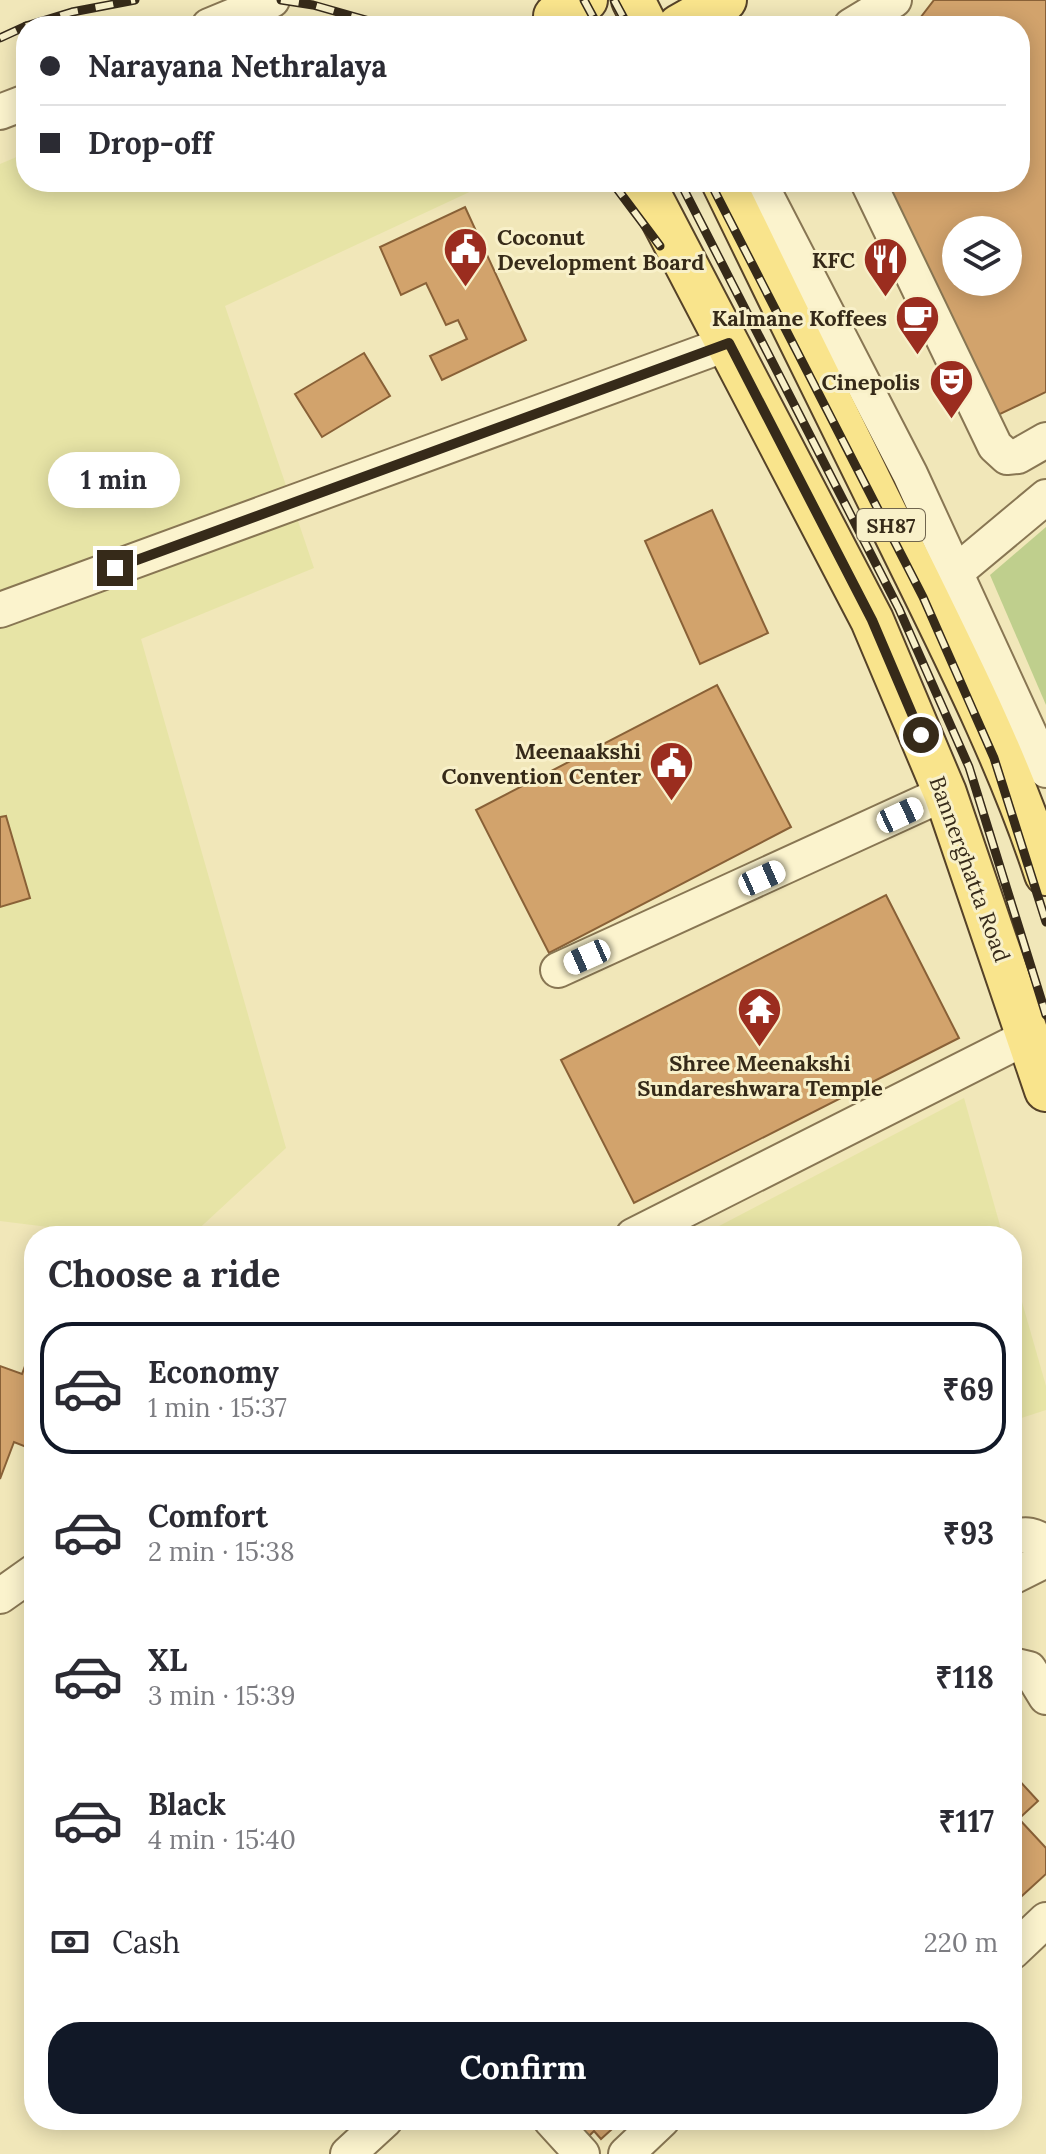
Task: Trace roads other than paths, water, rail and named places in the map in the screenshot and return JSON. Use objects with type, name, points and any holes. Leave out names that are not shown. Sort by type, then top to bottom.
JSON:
[{"type":"main road","points":[[697,16],[725,0]]},
{"type":"main road","name":"Bannerghatta Road","points":[[648,192],[872,620],[945,793],[1046,1090]]},
{"type":"main road","name":"SH87","points":[[728,192],[939,582],[994,743],[1046,874]]},
{"type":"street","points":[[233,16],[272,0]]},
{"type":"street","points":[[868,16],[894,0]]},
{"type":"street","points":[[764,192],[910,474],[939,582],[1046,770]]},
{"type":"street","points":[[873,192],[995,446],[1007,457],[1018,456],[1046,440]]},
{"type":"street","points":[[0,610],[729,343]]},
{"type":"street","points":[[939,582],[1046,497]]},
{"type":"street","points":[[558,970],[945,793]]},
{"type":"street","points":[[653,1226],[1029,1036]]},
{"type":"street","points":[[1022,1535],[1038,1538],[1046,1544]]},
{"type":"street","points":[[1022,1572],[1046,1560]]},
{"type":"street","points":[[0,1596],[24,1579]]},
{"type":"street","points":[[1022,1667],[1029,1669],[1046,1697]]},
{"type":"street","points":[[1022,1943],[1046,1920]]},
{"type":"street","points":[[348,2154],[374,2130]]},
{"type":"street","points":[[560,2130],[582,2154]]},
{"type":"street","points":[[626,2154],[651,2130]]},
{"type":"railway","points":[[59,16],[135,0]]},
{"type":"railway","points":[[281,0],[352,16]]},
{"type":"railway","points":[[584,0],[593,16]]},
{"type":"railway","points":[[614,0],[623,16]]},
{"type":"railway","points":[[0,38],[16,31]]},
{"type":"railway","points":[[620,192],[660,246]]},
{"type":"railway","points":[[685,192],[899,609],[969,767],[1046,1015]]},
{"type":"railway","points":[[715,192],[923,597],[994,758],[1046,922]]},
{"type":"place","name":"Coconut Development Board","points":[[466,289]]},
{"type":"place","name":"KFC","points":[[886,299]]},
{"type":"place","name":"Kalmane Koffees","points":[[918,357]]},
{"type":"place","name":"Cinepolis","points":[[951,421]]},
{"type":"place","name":"Meenaakshi Convention Center","points":[[672,803]]},
{"type":"place","name":"Shree Meenakshi Sundareshwara Temple","points":[[760,1049]]}]
